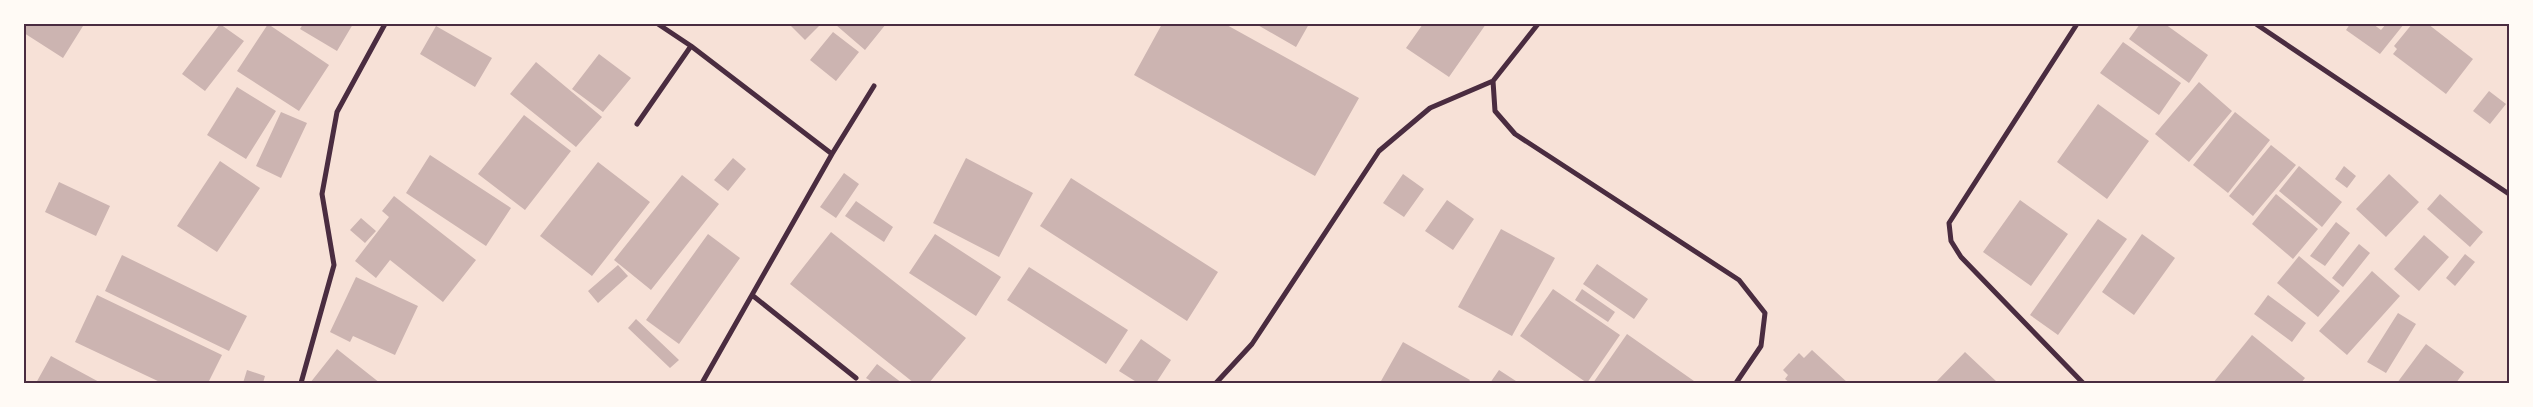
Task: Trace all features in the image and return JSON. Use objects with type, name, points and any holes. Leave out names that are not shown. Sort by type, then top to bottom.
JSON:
[{"type":"street","points":[[301,383],[334,265],[322,194],[337,112],[385,24]]},
{"type":"street","points":[[658,24],[691,46],[832,154]]},
{"type":"street","points":[[1216,383],[1252,344],[1379,151],[1430,108],[1493,80],[1538,24]]},
{"type":"street","points":[[2077,24],[1949,223],[1950,241],[1961,257],[2083,383]]},
{"type":"street","points":[[2256,24],[2509,194]]},
{"type":"street","points":[[637,124],[691,46]]},
{"type":"street","points":[[1493,80],[1495,111],[1515,134],[1738,280],[1765,313],[1761,346],[1736,383]]},
{"type":"street","points":[[702,383],[832,154],[874,86]]},
{"type":"street","points":[[752,295],[856,378]]},
{"type":"building","points":[[24,24],[79,24],[83,26],[63,58],[24,33]]},
{"type":"building","points":[[220,24],[244,41],[205,91],[182,74]]},
{"type":"building","points":[[268,24],[329,65],[299,111],[237,71]]},
{"type":"building","points":[[303,24],[353,24],[337,51],[300,29]]},
{"type":"building","points":[[789,24],[821,24],[805,40]]},
{"type":"building","points":[[837,24],[886,24],[865,50]]},
{"type":"building","points":[[1162,24],[1225,24],[1359,98],[1315,176],[1134,75]]},
{"type":"building","points":[[1256,24],[1309,24],[1296,47]]},
{"type":"building","points":[[1423,24],[1486,24],[1449,77],[1406,48]]},
{"type":"building","points":[[2140,24],[2165,24],[2208,55],[2189,83],[2129,39]]},
{"type":"building","points":[[2350,24],[2373,24],[2381,30],[2386,24],[2404,24],[2380,54],[2346,30]]},
{"type":"building","points":[[2412,24],[2428,24],[2473,59],[2446,94],[2393,54],[2397,49],[2394,46]]},
{"type":"building","points":[[436,26],[492,58],[475,87],[420,54]]},
{"type":"building","points":[[833,32],[859,52],[836,81],[810,60]]},
{"type":"building","points":[[2123,42],[2181,83],[2159,115],[2100,73]]},
{"type":"building","points":[[599,54],[631,78],[603,112],[572,89]]},
{"type":"building","points":[[536,62],[602,117],[576,147],[510,94]]},
{"type":"building","points":[[2199,82],[2232,111],[2189,162],[2155,134]]},
{"type":"building","points":[[237,87],[276,111],[246,159],[207,135]]},
{"type":"building","points":[[2489,91],[2506,104],[2490,124],[2473,111]]},
{"type":"building","points":[[2098,104],[2149,141],[2107,199],[2057,162]]},
{"type":"building","points":[[281,112],[307,123],[281,178],[256,166]]},
{"type":"building","points":[[2235,112],[2270,140],[2228,193],[2193,165]]},
{"type":"building","points":[[524,115],[571,151],[525,210],[478,174]]},
{"type":"building","points":[[2271,145],[2296,165],[2253,216],[2229,196]]},
{"type":"building","points":[[430,155],[511,208],[486,246],[406,193]]},
{"type":"building","points":[[733,158],[746,169],[728,191],[714,180]]},
{"type":"building","points":[[966,158],[1033,193],[999,257],[933,223]]},
{"type":"building","points":[[220,161],[260,188],[217,252],[177,226]]},
{"type":"building","points":[[598,162],[650,202],[592,276],[540,236]]},
{"type":"building","points":[[2299,166],[2342,202],[2322,227],[2279,191]]},
{"type":"building","points":[[2344,166],[2356,176],[2347,188],[2335,179]]},
{"type":"building","points":[[844,173],[859,184],[836,218],[820,207]]},
{"type":"building","points":[[1403,174],[1424,189],[1404,217],[1383,203]]},
{"type":"building","points":[[2389,174],[2419,202],[2386,237],[2356,209]]},
{"type":"building","points":[[682,175],[719,204],[651,290],[614,260]]},
{"type":"building","points":[[1071,178],[1218,272],[1187,321],[1040,226]]},
{"type":"building","points":[[59,182],[110,206],[96,236],[45,212]]},
{"type":"building","points":[[2276,194],[2318,229],[2293,259],[2252,224]]},
{"type":"building","points":[[2440,194],[2483,232],[2470,247],[2427,209]]},
{"type":"building","points":[[394,196],[476,260],[443,302],[390,260],[376,278],[355,261],[389,217],[382,211]]},
{"type":"building","points":[[1447,200],[1474,219],[1453,250],[1425,231]]},
{"type":"building","points":[[2020,200],[2068,234],[2031,286],[1983,252]]},
{"type":"building","points":[[856,201],[893,227],[884,242],[845,216]]},
{"type":"building","points":[[361,218],[376,231],[365,243],[350,230]]},
{"type":"building","points":[[2098,219],[2127,239],[2058,335],[2030,315]]},
{"type":"building","points":[[2336,222],[2350,233],[2325,266],[2310,256]]},
{"type":"building","points":[[1501,229],[1555,258],[1512,336],[1458,307]]},
{"type":"building","points":[[831,232],[966,338],[929,383],[914,383],[790,284]]},
{"type":"building","points":[[708,234],[740,258],[679,344],[646,320]]},
{"type":"building","points":[[935,234],[1001,277],[976,316],[909,273]]},
{"type":"building","points":[[2142,234],[2175,258],[2134,315],[2102,292]]},
{"type":"building","points":[[2424,235],[2449,257],[2419,291],[2394,269]]},
{"type":"building","points":[[2359,244],[2370,253],[2343,287],[2332,278]]},
{"type":"building","points":[[2465,254],[2475,262],[2455,286],[2446,278]]},
{"type":"building","points":[[122,255],[247,316],[229,351],[105,291]]},
{"type":"building","points":[[2299,256],[2340,291],[2318,317],[2277,283]]},
{"type":"building","points":[[1597,264],[1648,299],[1634,319],[1583,284]]},
{"type":"building","points":[[618,265],[628,276],[598,303],[588,291]]},
{"type":"building","points":[[1029,267],[1128,330],[1106,364],[1007,300]]},
{"type":"building","points":[[2372,271],[2400,296],[2347,355],[2319,331]]},
{"type":"building","points":[[356,277],[418,306],[395,355],[353,336],[350,342],[330,332]]},
{"type":"building","points":[[1553,289],[1620,335],[1587,383],[1520,336]]},
{"type":"building","points":[[1582,289],[1615,312],[1608,322],[1575,300]]},
{"type":"building","points":[[97,295],[222,355],[208,383],[162,383],[75,342]]},
{"type":"building","points":[[2268,295],[2306,323],[2292,342],[2254,314]]},
{"type":"building","points":[[2398,313],[2416,324],[2386,373],[2367,362]]},
{"type":"building","points":[[636,319],[679,360],[670,368],[628,328]]},
{"type":"building","points":[[1627,334],[1694,381],[1692,383],[1593,383]]},
{"type":"building","points":[[2252,335],[2305,378],[2301,383],[2213,383]]},
{"type":"building","points":[[1141,339],[1171,360],[1156,383],[1138,383],[1119,371]]},
{"type":"building","points":[[1403,342],[1470,380],[1468,383],[1381,381]]},
{"type":"building","points":[[2426,344],[2464,372],[2456,383],[2397,383]]},
{"type":"building","points":[[337,349],[380,383],[310,383]]},
{"type":"building","points":[[1812,350],[1848,383],[1790,383],[1785,379],[1788,375],[1783,370],[1799,353],[1804,358]]},
{"type":"building","points":[[1965,352],[1997,382],[1935,383]]},
{"type":"building","points":[[51,356],[101,383],[36,383]]},
{"type":"building","points":[[877,364],[902,383],[874,383],[866,378]]},
{"type":"building","points":[[247,370],[265,376],[263,383],[243,383]]},
{"type":"building","points":[[1499,370],[1519,383],[1490,383]]}]
